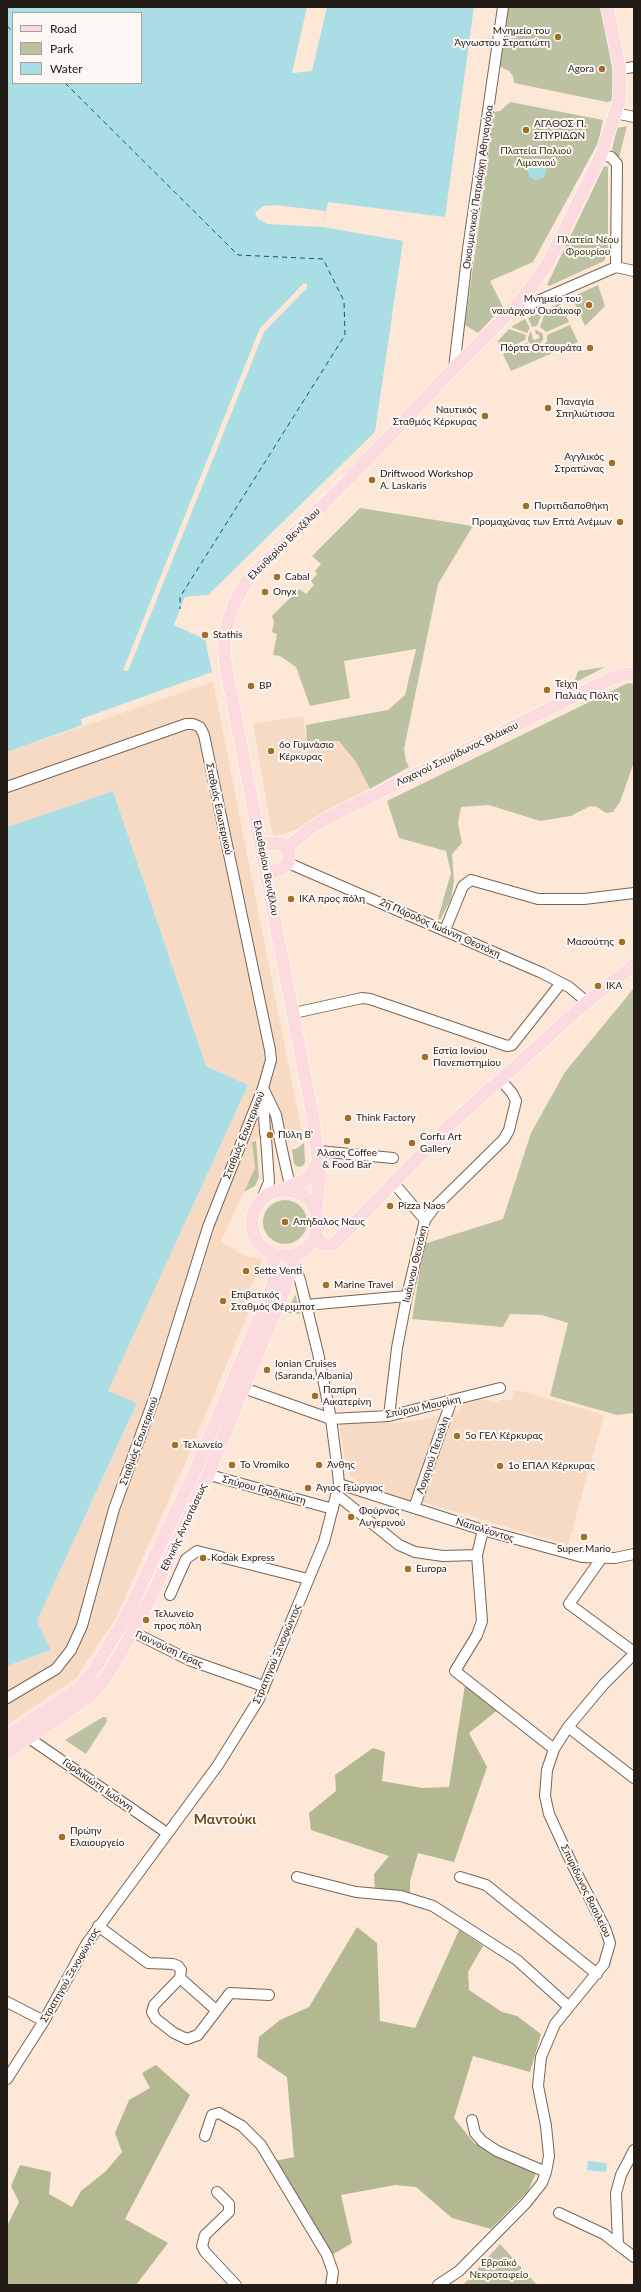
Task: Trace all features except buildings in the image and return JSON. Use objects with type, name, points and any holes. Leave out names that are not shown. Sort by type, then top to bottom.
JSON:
[{"type":"main road","name":"Ελευθερίου Βενιζέλου","points":[[316,1210],[320,1183],[314,1118],[225,658],[225,634],[235,602],[246,582],[254,572],[350,479],[454,368],[528,292],[550,259],[601,155],[619,102],[620,69],[608,7]]},
{"type":"main road","name":"Λοχαγού Σπυρίδωνος Βλάικου","points":[[286,848],[311,828],[334,815],[610,679],[622,675],[634,674]]},
{"type":"main road","points":[[262,844],[278,843],[286,848],[290,857],[288,863],[283,868],[267,873]]},
{"type":"main road","points":[[316,1236],[322,1244],[334,1244],[451,1124],[587,1002],[634,965]]},
{"type":"main road","points":[[261,1201],[271,1193],[309,1178],[318,1156]]},
{"type":"main road","points":[[270,1252],[294,1258],[308,1247],[316,1236],[318,1220],[316,1210],[309,1199],[300,1193],[286,1188]]},
{"type":"main road","name":"Εθνικής Αντιστάσεως","points":[[7,1736],[80,1687],[96,1667],[121,1626],[159,1548],[195,1471],[274,1279],[276,1271],[270,1252],[260,1243],[253,1230],[253,1215],[261,1201]]},
{"type":"main road","name":"Εθνικής Αντιστάσεως","points":[[7,1752],[82,1703],[95,1691],[106,1677],[133,1632],[172,1554],[208,1475],[284,1291],[294,1258]]},
{"type":"main road","points":[[35,1717],[42,1729]]},
{"type":"street","name":"Οικουμενικού Πατριάρχη Αθηναγόρα","points":[[454,368],[468,249],[503,7]]},
{"type":"street","points":[[620,69],[634,67]]},
{"type":"street","points":[[615,113],[634,117]]},
{"type":"street","points":[[601,155],[611,157],[617,164],[616,267]]},
{"type":"street","points":[[507,314],[616,267],[634,271]]},
{"type":"street","name":"Σταθμός Εσωτερικού","points":[[7,788],[186,724],[194,724],[200,727],[204,735],[270,1050],[269,1072],[208,1227],[156,1393],[106,1532],[82,1626],[71,1650],[56,1668],[7,1698]]},
{"type":"street","name":"2η Πάροδος Ιωάννη Θεοτόκη","points":[[288,863],[445,930],[561,983],[587,1002]]},
{"type":"street","points":[[445,930],[463,886],[471,880],[538,899],[584,899],[634,893]]},
{"type":"street","points":[[294,1013],[362,998],[370,999],[507,1046],[512,1045],[561,983]]},
{"type":"street","name":"Ιωάννου Θεοτόκη","points":[[389,1416],[395,1361],[407,1296],[425,1220],[434,1208],[504,1139],[509,1130],[516,1101],[512,1093],[500,1079]]},
{"type":"street","points":[[263,1088],[276,1115],[286,1188]]},
{"type":"street","points":[[261,1201],[269,1177],[263,1088]]},
{"type":"street","points":[[318,1156],[394,1158]]},
{"type":"street","points":[[393,1182],[425,1220]]},
{"type":"street","name":"Στρατηγού Ξενοφώντος","points":[[7,2079],[44,2021],[87,1942],[218,1765],[259,1699],[263,1686],[324,1542],[339,1484],[331,1419],[294,1258]]},
{"type":"street","points":[[306,1305],[407,1296]]},
{"type":"street","name":"Σπύρου Μουρίκη","points":[[231,1383],[331,1419],[389,1416],[451,1402],[500,1388]]},
{"type":"street","name":"Λοχαγού Πετσάλη","points":[[414,1508],[451,1402]]},
{"type":"street","name":"Σπύρου Γαρδικιώτη","points":[[195,1471],[332,1509]]},
{"type":"street","name":"Ναπολέοντος","points":[[339,1484],[483,1530],[582,1557],[601,1559],[634,1554]]},
{"type":"street","points":[[337,1495],[405,1549],[434,1555],[477,1555]]},
{"type":"street","points":[[483,1530],[477,1555],[482,1621],[477,1635],[455,1671],[554,1749]]},
{"type":"street","points":[[159,1548],[186,1559]]},
{"type":"street","points":[[170,1595],[186,1559],[196,1551],[308,1579]]},
{"type":"street","points":[[601,1559],[569,1604],[634,1653]]},
{"type":"street","name":"Γιαννούση Γέρας","points":[[121,1626],[189,1660],[263,1686]]},
{"type":"street","name":"Σπυρίδωνος Βασιλείου","points":[[438,2285],[459,2271],[526,2203],[539,2188],[546,2172],[548,2156],[546,2126],[538,2086],[539,2064],[551,2031],[597,1974],[607,1958],[610,1940],[572,1864],[548,1809],[544,1796],[545,1778],[554,1749],[568,1727],[604,1684],[634,1653]]},
{"type":"street","points":[[568,1727],[634,1778]]},
{"type":"street","name":"Γαρδικιώτη Ιωάννη","points":[[29,1738],[167,1833]]},
{"type":"street","points":[[297,1877],[356,1892],[401,1896],[433,1906],[517,1960],[569,2007]]},
{"type":"street","points":[[460,1877],[486,1885],[597,1974]]},
{"type":"street","points":[[98,1926],[148,1964],[173,1964],[178,1966],[181,1970],[180,1978],[154,2005],[152,2012],[156,2018],[174,2033],[187,2039],[192,2039],[198,2035],[230,1993],[269,1995]]},
{"type":"street","points":[[180,1978],[216,2010]]},
{"type":"street","points":[[7,2002],[44,2021]]},
{"type":"street","points":[[205,2136],[212,2115],[219,2113],[242,2126],[261,2145],[327,2255],[334,2272],[331,2285]]},
{"type":"street","points":[[472,2120],[475,2133],[482,2141],[497,2151],[546,2172]]},
{"type":"street","points":[[618,2244],[618,2186],[634,2150]]},
{"type":"street","points":[[217,2192],[228,2204],[228,2212],[205,2235],[202,2246],[205,2252],[236,2285]]},
{"type":"street","points":[[559,2213],[590,2226],[618,2244],[634,2257]]},
{"type":"shaded area","points":[[213,682],[302,1133],[252,1140],[255,1168],[221,1241],[242,1255],[263,1259],[244,1304],[251,1306],[187,1459],[116,1618],[76,1678],[7,1725],[7,1666],[51,1650],[37,1621],[137,1404],[108,1391],[248,1085],[206,1066],[113,791],[7,827],[7,752]]},
{"type":"shaded area","points":[[303,716],[307,743],[339,741],[356,762],[370,789],[299,829],[273,837],[253,724]]},
{"type":"shaded area","points":[[514,1391],[520,1391],[604,1415],[568,1545],[422,1502],[454,1412],[459,1413],[461,1404],[481,1399],[499,1403],[499,1400],[511,1400]]},
{"type":"shaded area","points":[[438,1417],[440,1418],[412,1502],[363,1486],[351,1476],[346,1466],[339,1423],[395,1423]]},
{"type":"green space","points":[[508,7],[601,7],[612,66],[613,97],[611,101],[607,102],[514,83],[513,76],[509,71],[499,66]]},
{"type":"green space","name":"Πλατεία Παλιού Λιμανιού","points":[[510,102],[603,120],[598,143],[533,262],[490,281],[503,307],[478,333],[465,325],[494,112],[500,111]]},
{"type":"green space","points":[[627,126],[619,158],[612,149],[617,128]]},
{"type":"green space","name":"Πλατεία Νέου Φρουρίου","points":[[604,166],[608,167],[608,251],[604,261],[549,286],[547,285]]},
{"type":"green space","points":[[598,285],[605,306],[585,326],[572,297]]},
{"type":"green space","points":[[560,303],[569,322],[546,332],[540,327],[546,310]]},
{"type":"green space","points":[[543,311],[537,326],[532,327],[528,318]]},
{"type":"green space","points":[[525,319],[530,328],[527,333],[511,327]]},
{"type":"green space","points":[[570,325],[578,342],[511,371],[503,354],[527,343],[534,348],[542,347],[547,341],[547,335]]},
{"type":"green space","points":[[509,329],[526,335],[525,340],[502,351],[498,341]]},
{"type":"green space","points":[[535,329],[543,334],[543,340],[538,345],[531,344],[528,341],[531,331],[533,340],[540,338],[538,334],[536,335]]},
{"type":"green space","points":[[360,508],[473,526],[438,584],[404,749],[406,761],[409,767],[370,789],[356,762],[339,741],[307,743],[306,725],[388,710],[405,695],[416,649],[344,661],[350,698],[310,706],[296,667],[280,656],[273,655],[277,634],[272,632],[274,622],[272,616],[299,589],[306,594],[314,585],[311,581],[317,574],[315,571],[321,564],[312,556]]},
{"type":"green space","points":[[605,667],[574,683],[578,671]]},
{"type":"green space","points":[[628,683],[634,684],[634,762],[620,802],[613,812],[606,813],[597,807],[590,806],[571,816],[540,821],[489,805],[461,807],[458,823],[462,843],[452,854],[454,881],[451,899],[440,920],[438,918],[451,873],[446,851],[399,838],[387,801]]},
{"type":"green space","points":[[634,988],[634,1413],[617,1415],[550,1396],[568,1323],[542,1315],[510,1314],[503,1327],[412,1319],[424,1244],[503,1219],[531,1133],[565,1072]]},
{"type":"green space","points":[[256,1141],[259,1177],[255,1186],[244,1192],[255,1168],[252,1142]]},
{"type":"green space","points":[[304,1143],[305,1162],[303,1166],[298,1167],[294,1164],[292,1149],[296,1149]]},
{"type":"green space","points":[[281,1200],[289,1200],[294,1201],[301,1206],[306,1213],[306,1231],[301,1238],[294,1243],[281,1244],[273,1241],[266,1234],[263,1226],[263,1218],[266,1210],[273,1203]]},
{"type":"green space","points":[[295,1295],[300,1314],[287,1313]]},
{"type":"green space","points":[[465,1685],[499,1709],[469,1733],[487,1767],[454,1862],[418,1853],[410,1881],[410,1896],[375,1889],[374,1874],[389,1856],[311,1830],[309,1813],[336,1791],[335,1775],[373,1748],[385,1752],[382,1781],[422,1788],[449,1787]]},
{"type":"green space","points":[[103,1717],[106,1717],[107,1721],[86,1754],[65,1740]]},
{"type":"green space","points":[[357,1927],[377,1943],[380,2021],[415,2028],[459,1930],[483,1946],[468,1972],[469,1990],[502,2012],[517,2016],[541,2034],[530,2072],[473,2056],[454,2118],[474,2143],[536,2173],[528,2191],[491,2229],[452,2218],[416,2187],[395,2185],[341,2195],[352,2243],[332,2255],[275,2161],[294,2157],[287,2077],[257,2057],[259,2037],[280,2020],[309,2007]]},
{"type":"green space","points":[[156,2065],[190,2095],[125,2219],[168,2243],[136,2285],[7,2285],[7,2226],[19,2202],[11,2186],[20,2165],[51,2172],[49,2194],[72,2207],[81,2191],[106,2171],[122,2152],[115,2133],[129,2100],[150,2088],[142,2073]]},
{"type":"green space","name":"Εβραϊκό Νεκροταφείο","points":[[500,2244],[537,2285],[463,2285]]},
{"type":"water","points":[[7,7],[474,7],[445,217],[328,202],[323,227],[403,241],[375,432],[208,595],[185,597],[174,625],[205,639],[212,672],[81,719],[82,725],[7,752]]},
{"type":"water","points":[[537,159],[543,161],[547,169],[544,178],[536,180],[529,177],[527,169],[531,161]]},
{"type":"water","points":[[113,791],[206,1066],[248,1085],[108,1391],[137,1403],[37,1621],[51,1650],[7,1666],[7,827]]},
{"type":"water","points":[[588,2161],[607,2163],[606,2172],[587,2170]]},
{"type":"pier","points":[[307,7],[327,7],[312,71],[292,73]]},
{"type":"pier","points":[[275,205],[326,211],[323,227],[268,224],[258,219],[255,213],[263,206]]},
{"type":"pier","points":[[304,283],[307,284],[307,288],[264,332],[128,671],[123,670],[260,328]]},
{"type":"pier","points":[[211,595],[209,597],[186,599],[176,624],[206,637],[205,639],[174,625],[185,597]]},
{"type":"ferry route","points":[[7,26],[12,31]]},
{"type":"ferry route","points":[[66,84],[238,255],[323,259],[344,301],[345,335],[180,597],[180,609]]},
{"type":"place","name":"Μνημείο του Άγνωστου Στρατιώτη","points":[[558,37]]},
{"type":"place","name":"Agora","points":[[602,69]]},
{"type":"place","name":"ΑΓΑΘΟΣ Π. ΣΠΥΡΙΔΩΝ","points":[[526,130]]},
{"type":"place","name":"Μνημείο του ναυάρχου Ουσάκοφ","points":[[589,305]]},
{"type":"place","name":"Πόρτα Οττουράτα","points":[[590,348]]},
{"type":"place","name":"Παναγία Σπηλιώτισσα","points":[[548,408]]},
{"type":"place","name":"Ναυτικός Σταθμός Κέρκυρας","points":[[485,416]]},
{"type":"place","name":"Αγγλικός Στρατώνας","points":[[612,463]]},
{"type":"place","name":"Driftwood Workshop A. Laskaris","points":[[372,480]]},
{"type":"place","name":"Πυριτιδαποθήκη","points":[[526,506]]},
{"type":"place","name":"Προμαχώνας των Επτά Ανέμων","points":[[620,522]]},
{"type":"place","name":"Cabal","points":[[277,577]]},
{"type":"place","name":"Onyx","points":[[265,592]]},
{"type":"place","name":"Stathis","points":[[205,635]]},
{"type":"place","name":"BP","points":[[251,686]]},
{"type":"place","name":"Τείχη Παλιάς Πόλης","points":[[547,690]]},
{"type":"place","name":"6ο Γυμνάσιο Κέρκυρας","points":[[271,751]]},
{"type":"place","name":"ΙΚΑ προς πόλη","points":[[291,899]]},
{"type":"place","name":"Μασούτης","points":[[622,942]]},
{"type":"place","name":"ΙΚΑ","points":[[598,986]]},
{"type":"place","name":"Εστία Ιονίου Πανεπιστημίου","points":[[425,1057]]},
{"type":"place","name":"Think Factory","points":[[348,1118]]},
{"type":"place","name":"Πύλη Β'","points":[[270,1135]]},
{"type":"place","name":"Άλσος Coffee & Food Bar","points":[[347,1141]]},
{"type":"place","name":"Corfu Art Gallery","points":[[412,1143]]},
{"type":"place","name":"Pizza Naos","points":[[390,1206]]},
{"type":"place","name":"Απήδαλος Ναυς","points":[[285,1222]]},
{"type":"place","name":"Sette Venti","points":[[246,1271]]},
{"type":"place","name":"Marine Travel","points":[[326,1285]]},
{"type":"place","name":"Επιβατικός Σταθμός Φέριμποτ","points":[[223,1301]]},
{"type":"place","name":"Ionian Cruises (Saranda, Albania)","points":[[267,1370]]},
{"type":"place","name":"Παπίρη Αικατερίνη","points":[[315,1396]]},
{"type":"place","name":"5ο ΓΕΛ Κέρκυρας","points":[[457,1436]]},
{"type":"place","name":"Τελωνείο","points":[[175,1445]]},
{"type":"place","name":"To Vromiko","points":[[232,1465]]},
{"type":"place","name":"Άνθης","points":[[319,1465]]},
{"type":"place","name":"1ο ΕΠΑΛ Κέρκυρας","points":[[500,1466]]},
{"type":"place","name":"Άγιος Γεώργιος","points":[[308,1488]]},
{"type":"place","name":"Φούρνος Αυγερινού","points":[[351,1517]]},
{"type":"place","name":"Super Mario","points":[[584,1537]]},
{"type":"place","name":"Kodak Express","points":[[203,1558]]},
{"type":"place","name":"Europa","points":[[408,1569]]},
{"type":"place","name":"Τελωνείο προς πόλη","points":[[146,1620]]},
{"type":"place","name":"Πρώην Ελαιουργείο","points":[[62,1837]]},
{"type":"district","name":"Μαντούκι","points":[[225,1819]]}]
